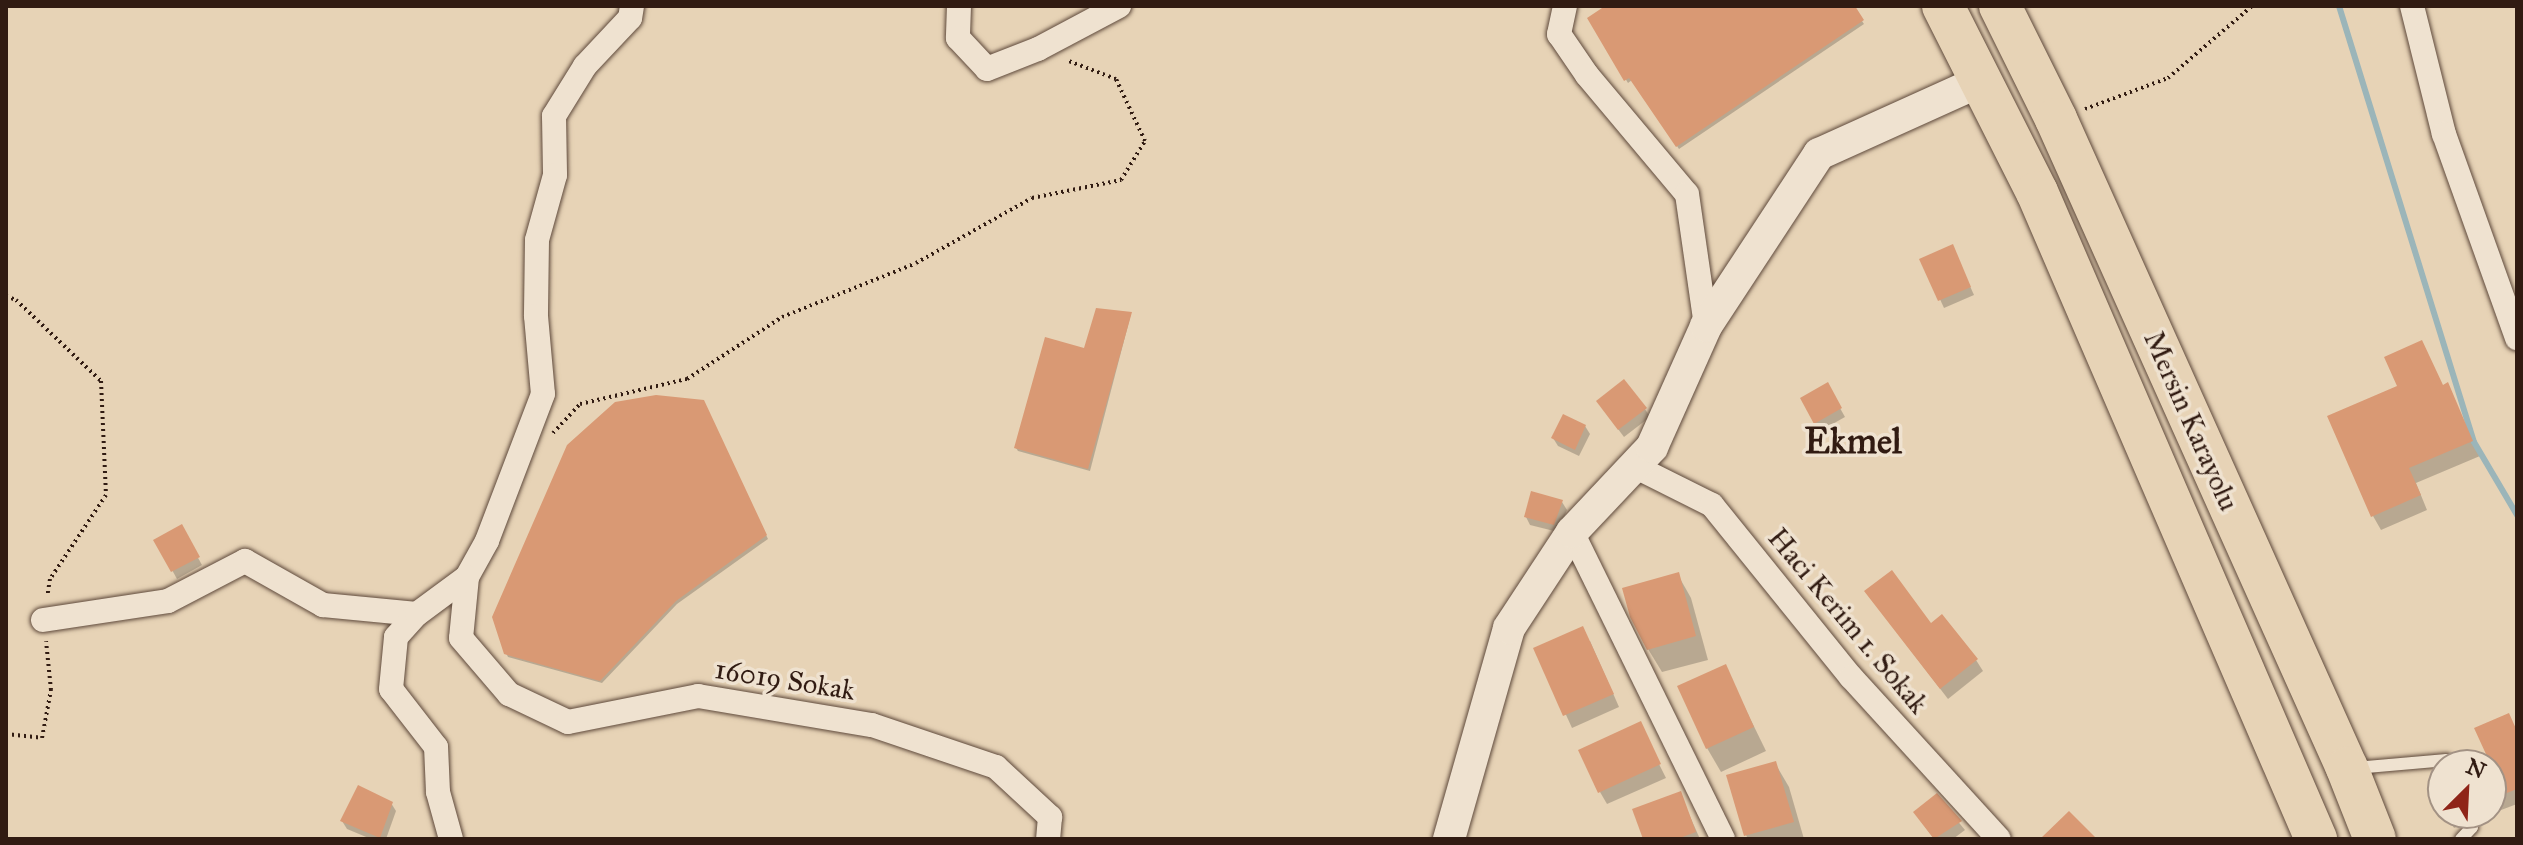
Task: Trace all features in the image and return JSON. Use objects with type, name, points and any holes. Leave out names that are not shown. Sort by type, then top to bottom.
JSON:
[{"type":"highway","name":"Mersin Karayolu","points":[[1943,6],[2043,206],[2316,839]]},
{"type":"highway","name":"Mersin Karayolu","points":[[2000,6],[2056,119],[2347,768],[2375,839]]},
{"type":"street","points":[[451,839],[438,792],[436,747],[391,689],[396,637],[417,614],[467,577],[487,541],[543,394],[536,316],[537,240],[555,175],[554,116],[585,66],[630,18],[632,6]]},
{"type":"street","points":[[959,6],[958,38],[987,69],[1038,49],[1119,6]]},
{"type":"street","points":[[1565,6],[1559,34],[1587,75],[1687,194],[1706,326]]},
{"type":"street","points":[[2412,6],[2444,134],[2517,338]]},
{"type":"street","points":[[1449,839],[1509,628],[1572,532],[1652,447],[1706,326],[1819,154],[1981,81]]},
{"type":"street","name":"Haci Kerim 1. Sokak","points":[[1634,466],[1712,505],[1851,677],[1999,839]]},
{"type":"street","points":[[1572,532],[1723,839]]},
{"type":"street","points":[[43,620],[168,601],[245,561],[323,605],[417,614]]},
{"type":"street","name":"16019 Sokak","points":[[467,577],[461,638],[509,694],[568,722],[698,696],[872,725],[996,767],[1050,817],[1048,839]]},
{"type":"lane","points":[[2347,768],[2427,762]]},
{"type":"path","points":[[2056,119],[2168,78],[2252,6]]},
{"type":"path","points":[[550,437],[580,404],[687,379],[782,317],[916,263],[1032,198],[1121,180],[1145,141],[1116,79],[1038,49]]},
{"type":"path","points":[[6,296],[16,300],[101,381],[106,495],[50,579],[43,620],[51,690],[42,738],[6,734]]},
{"type":"building","points":[[1605,6],[1855,6],[1864,20],[1676,147],[1629,78],[1624,81],[1587,18]]},
{"type":"building","points":[[1953,244],[1971,287],[1938,301],[1919,259]]},
{"type":"building","points":[[1096,308],[1132,312],[1088,469],[1014,448],[1045,337],[1084,348]]},
{"type":"building","points":[[2422,340],[2443,385],[2448,382],[2473,441],[2409,468],[2421,495],[2371,517],[2327,416],[2397,386],[2384,357]]},
{"type":"building","points":[[1624,379],[1647,408],[1618,430],[1596,401]]},
{"type":"building","points":[[1828,382],[1842,408],[1814,424],[1800,398]]},
{"type":"building","points":[[656,395],[704,400],[767,535],[676,601],[600,681],[504,654],[492,617],[567,445],[615,402]]},
{"type":"building","points":[[1563,414],[1586,425],[1575,450],[1551,438]]},
{"type":"building","points":[[1531,491],[1563,500],[1554,525],[1524,517]]},
{"type":"building","points":[[182,524],[200,557],[171,572],[153,540]]},
{"type":"building","points":[[1892,570],[1931,623],[1942,614],[1978,659],[1940,689],[1864,591]]},
{"type":"building","points":[[1679,572],[1696,636],[1647,650],[1630,617],[1622,588]]},
{"type":"building","points":[[1583,626],[1614,694],[1563,716],[1533,648]]},
{"type":"building","points":[[1726,664],[1754,727],[1706,749],[1677,686]]},
{"type":"building","points":[[2509,713],[2517,731],[2517,789],[2507,793],[2507,749],[2484,749],[2474,728]]},
{"type":"building","points":[[1641,721],[1661,764],[1598,793],[1578,750]]},
{"type":"building","points":[[1776,761],[1794,822],[1744,836],[1726,775]]},
{"type":"building","points":[[358,785],[393,802],[380,838],[340,821]]},
{"type":"building","points":[[1681,791],[1696,832],[1677,839],[1643,839],[1632,809]]},
{"type":"building","points":[[1937,793],[1962,821],[1934,839],[1913,812]]},
{"type":"building","points":[[2069,811],[2097,839],[2040,839]]},
{"type":"waterway","points":[[2339,6],[2474,442],[2517,515]]},
{"type":"district","name":"Ekmel","points":[[1853,442]]}]
